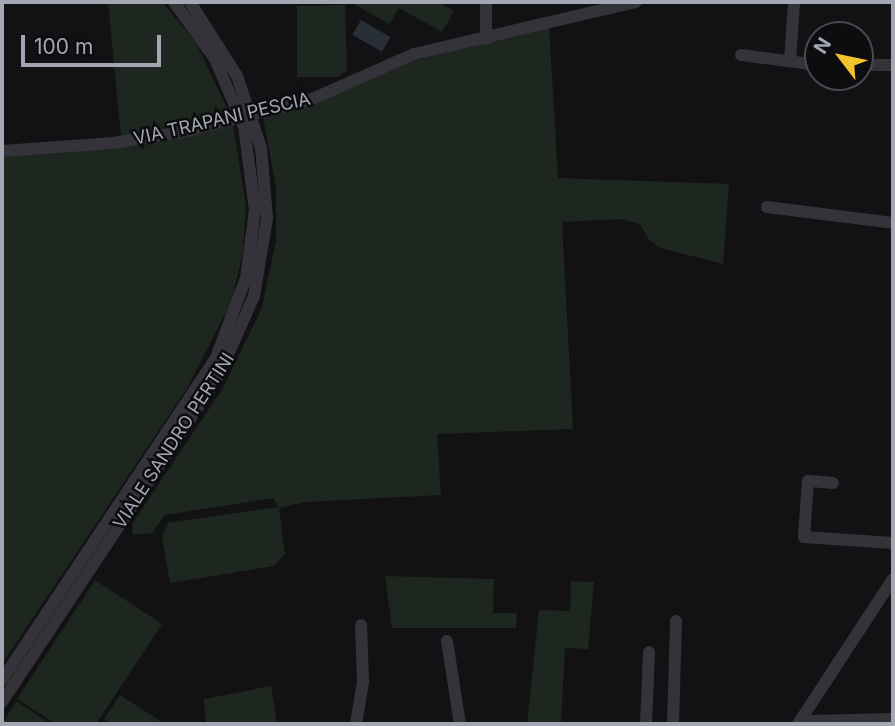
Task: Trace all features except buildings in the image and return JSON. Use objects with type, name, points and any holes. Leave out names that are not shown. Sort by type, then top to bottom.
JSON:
[{"type":"street","name":"VIALE SANDRO PERTINI","points":[[2,680],[207,373],[232,325],[246,278],[254,226],[253,170],[247,116],[215,59],[174,2]]},
{"type":"street","name":"VIALE SANDRO PERTINI","points":[[2,702],[217,379],[241,334],[258,278],[267,218],[264,166],[224,51],[190,2]]},
{"type":"street","points":[[486,2],[486,39]]},
{"type":"street","name":"VIA TRAPANI PESCIA","points":[[2,151],[152,138],[247,116],[310,100],[414,54],[636,2]]},
{"type":"street","points":[[790,61],[794,2]]},
{"type":"street","points":[[741,55],[804,63]]},
{"type":"street","points":[[874,65],[893,65]]},
{"type":"street","points":[[767,208],[893,223]]},
{"type":"street","points":[[833,483],[808,481],[804,537],[893,543]]},
{"type":"street","points":[[801,721],[893,579]]},
{"type":"street","points":[[673,724],[676,621]]},
{"type":"street","points":[[356,724],[364,670],[361,625]]},
{"type":"street","points":[[447,641],[460,724]]},
{"type":"street","points":[[646,724],[649,652]]},
{"type":"street","points":[[801,721],[893,719]]},
{"type":"shaded area","points":[[108,2],[162,2],[196,43],[230,114],[121,136]]},
{"type":"shaded area","points":[[350,2],[438,2],[454,11],[442,32],[399,8],[389,24]]},
{"type":"shaded area","points":[[345,5],[347,71],[338,77],[297,77],[297,6]]},
{"type":"shaded area","points":[[361,20],[390,37],[382,52],[352,35]]},
{"type":"shaded area","points":[[549,25],[558,178],[729,184],[723,264],[661,248],[649,240],[640,224],[620,219],[562,222],[573,429],[437,434],[441,495],[305,502],[279,508],[285,554],[274,566],[170,583],[162,536],[168,523],[278,507],[274,498],[165,515],[152,533],[133,535],[132,524],[223,388],[262,308],[276,241],[276,188],[263,117],[398,65]]},
{"type":"shaded area","points":[[233,125],[246,206],[243,252],[231,303],[187,388],[2,664],[2,156]]},
{"type":"shaded area","points":[[385,576],[494,579],[493,613],[517,613],[516,628],[392,628]]},
{"type":"shaded area","points":[[95,580],[162,624],[96,724],[56,724],[17,699]]},
{"type":"shaded area","points":[[571,581],[594,582],[588,649],[565,648],[561,724],[527,724],[539,610],[570,611]]},
{"type":"shaded area","points":[[271,686],[277,724],[206,724],[204,699]]},
{"type":"shaded area","points":[[120,695],[165,724],[112,724],[104,719]]},
{"type":"shaded area","points":[[16,701],[51,724],[2,724]]}]
